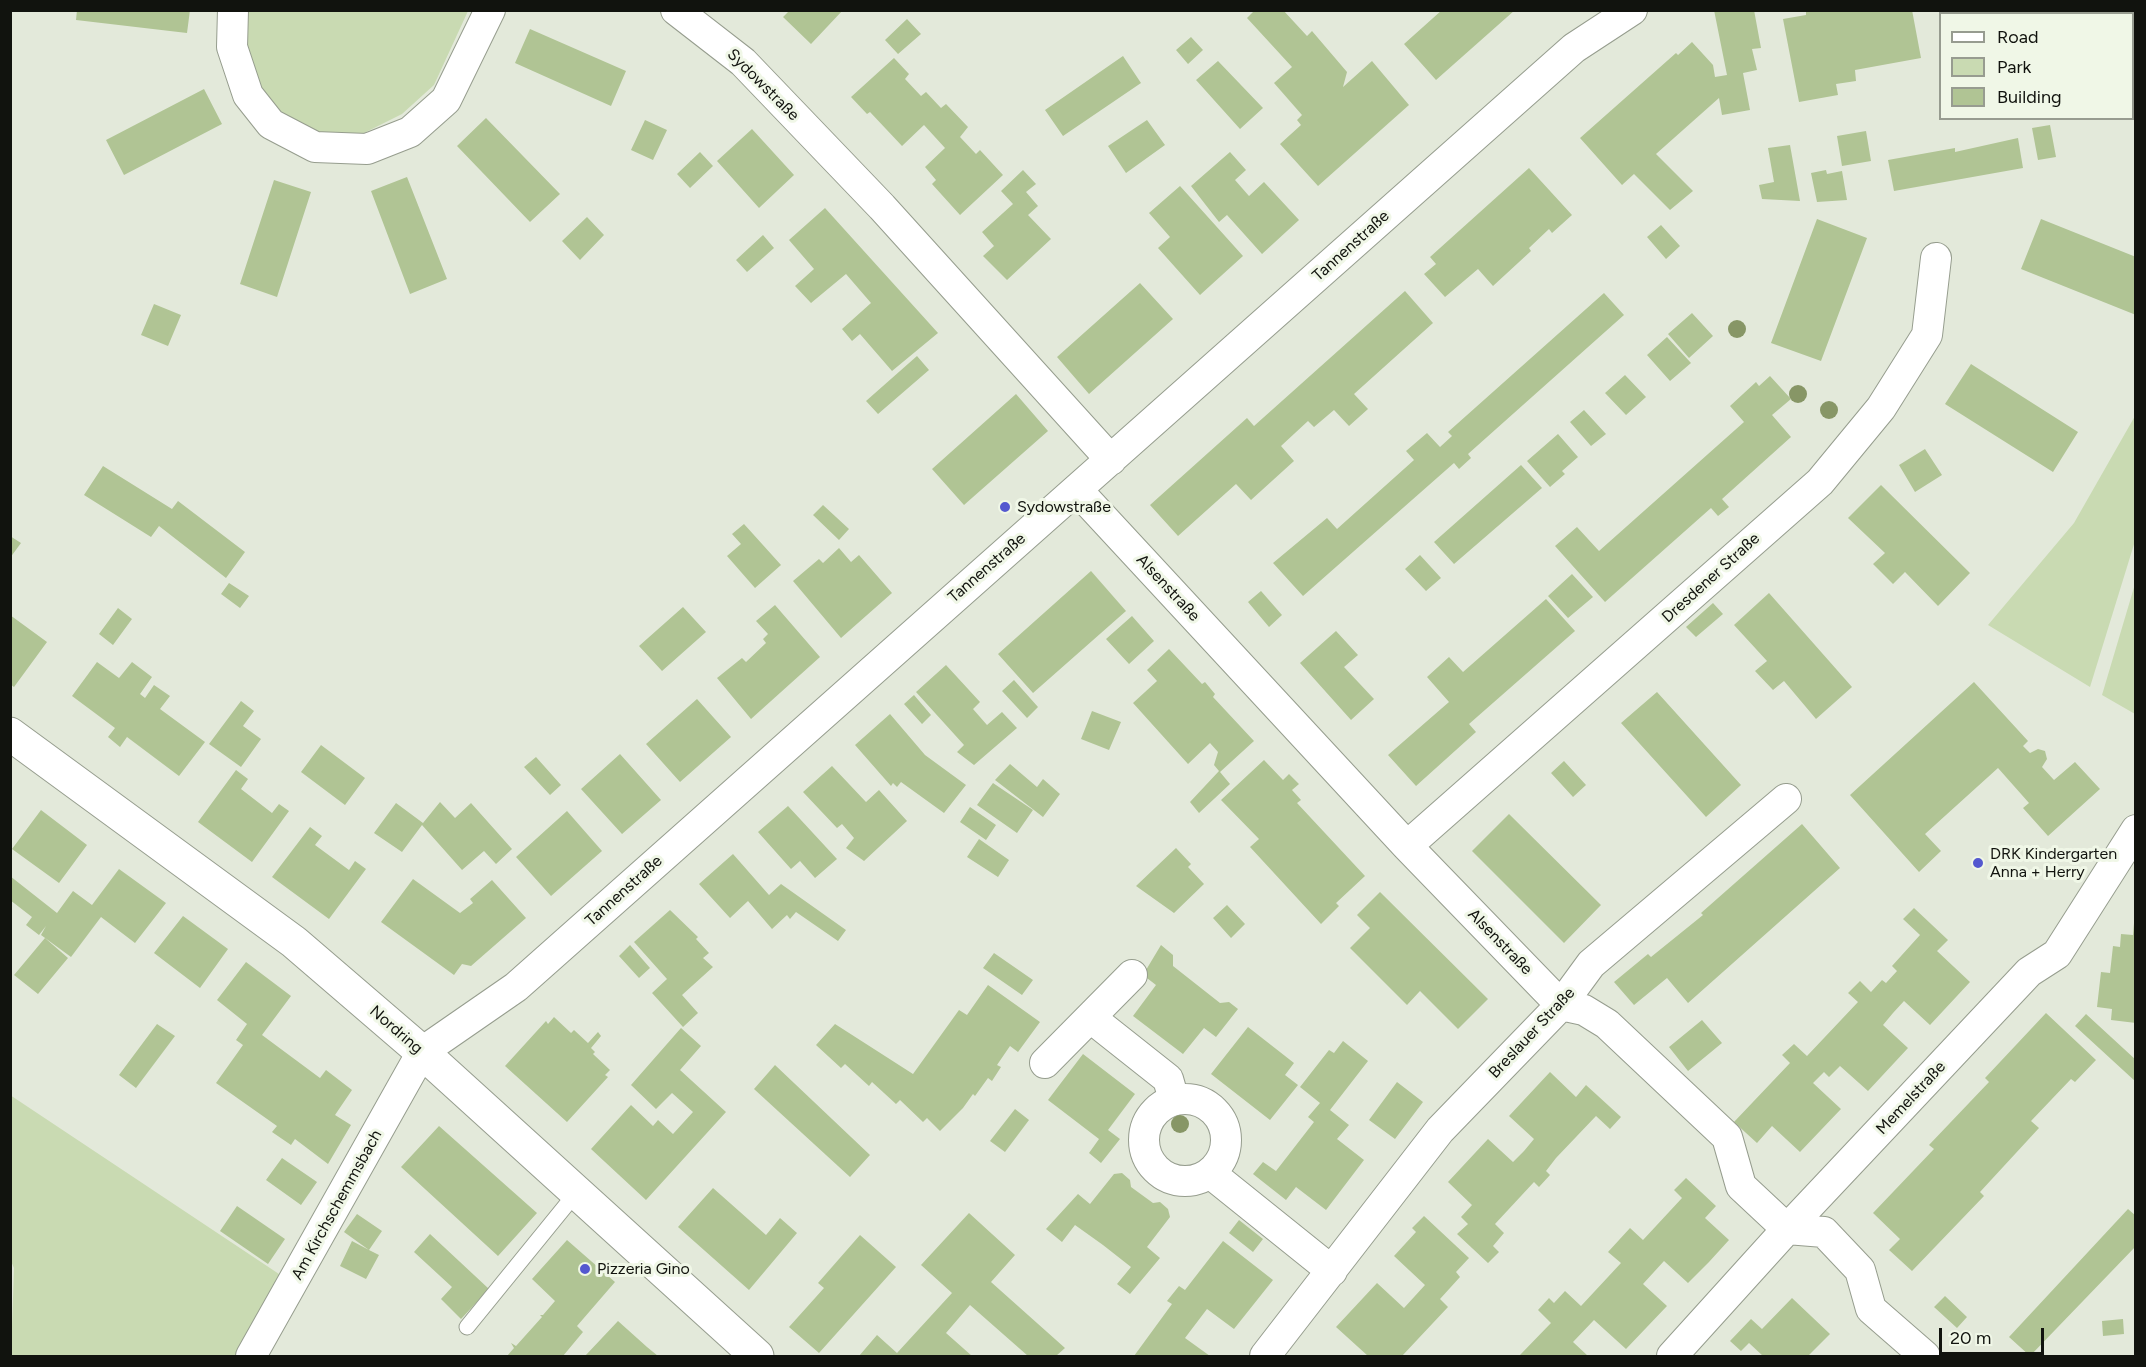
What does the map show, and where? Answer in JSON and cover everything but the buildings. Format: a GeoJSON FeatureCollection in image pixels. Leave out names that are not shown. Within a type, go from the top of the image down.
{"type":"FeatureCollection","features":[{"type":"Feature","properties":{"kind":"street"},"geometry":{"type":"LineString","coordinates":[[233,10],[232,46],[248,95],[271,124],[315,147],[367,149],[410,132],[446,100],[490,10]]}},
{"type":"Feature","properties":{"kind":"street","name":"Sydowstraße"},"geometry":{"type":"LineString","coordinates":[[676,10],[743,62],[882,207],[1111,460]]}},
{"type":"Feature","properties":{"kind":"street","name":"Tannenstraße"},"geometry":{"type":"LineString","coordinates":[[422,1052],[516,987],[1023,536],[1078,491],[1574,48],[1632,10]]}},
{"type":"Feature","properties":{"kind":"street","name":"Dresdener Straße"},"geometry":{"type":"LineString","coordinates":[[1407,846],[1820,482],[1881,408],[1927,335],[1936,258]]}},
{"type":"Feature","properties":{"kind":"street","name":"Alsenstraße"},"geometry":{"type":"LineString","coordinates":[[1078,491],[1407,846],[1561,1005],[1584,1010],[1607,1024],[1727,1137],[1741,1186],[1787,1229]]}},
{"type":"Feature","properties":{"kind":"street","name":"Nordring"},"geometry":{"type":"LineString","coordinates":[[10,734],[294,942],[422,1052],[757,1356]]}},
{"type":"Feature","properties":{"kind":"street","name":"Breslauer Straße"},"geometry":{"type":"LineString","coordinates":[[1265,1356],[1440,1130],[1561,1005],[1592,964],[1786,799]]}},
{"type":"Feature","properties":{"kind":"street","name":"Memelstraße"},"geometry":{"type":"LineString","coordinates":[[1672,1356],[1787,1229],[2029,972],[2057,954],[2136,831]]}},
{"type":"Feature","properties":{"kind":"street"},"geometry":{"type":"LineString","coordinates":[[1045,1063],[1132,975]]}},
{"type":"Feature","properties":{"kind":"street"},"geometry":{"type":"LineString","coordinates":[[1091,1018],[1168,1079],[1174,1100]]}},
{"type":"Feature","properties":{"kind":"street","name":"Am Kirchschemmsbach"},"geometry":{"type":"LineString","coordinates":[[251,1356],[422,1052]]}},
{"type":"Feature","properties":{"kind":"street"},"geometry":{"type":"LineString","coordinates":[[1188,1098],[1202,1102],[1214,1110],[1223,1122],[1227,1136],[1226,1150],[1220,1163],[1210,1173],[1185,1182],[1160,1173],[1152,1164],[1144,1139],[1146,1126],[1157,1110],[1174,1100],[1188,1098]]}},
{"type":"Feature","properties":{"kind":"street"},"geometry":{"type":"LineString","coordinates":[[1210,1173],[1332,1271]]}},
{"type":"Feature","properties":{"kind":"street"},"geometry":{"type":"LineString","coordinates":[[1787,1229],[1824,1232],[1860,1270],[1871,1309],[1925,1356]]}},
{"type":"Feature","properties":{"kind":"lane"},"geometry":{"type":"LineString","coordinates":[[467,1328],[576,1193]]}},
{"type":"Feature","properties":{"kind":"green space"},"geometry":{"type":"Polygon","coordinates":[[[243,11],[468,11],[434,85],[402,114],[362,134],[318,133],[282,113],[258,83],[242,40],[243,11]]]}},
{"type":"Feature","properties":{"kind":"green space"},"geometry":{"type":"Polygon","coordinates":[[[2135,416],[2135,541],[2090,687],[1988,625],[2074,523],[2135,416]]]}},
{"type":"Feature","properties":{"kind":"green space"},"geometry":{"type":"Polygon","coordinates":[[[2135,584],[2136,713],[2135,714],[2102,695],[2135,584]]]}},
{"type":"Feature","properties":{"kind":"green space"},"geometry":{"type":"Polygon","coordinates":[[[10,1095],[285,1278],[241,1356],[11,1356],[14,1268],[10,1259],[10,1095]]]}},
{"type":"Feature","properties":{"kind":"place","name":"Sydowstraße"},"geometry":{"type":"Point","coordinates":[1005,507]}},
{"type":"Feature","properties":{"kind":"place","name":"DRK Kindergarten Anna + Herry"},"geometry":{"type":"Point","coordinates":[1978,863]}},
{"type":"Feature","properties":{"kind":"place","name":"Pizzeria Gino"},"geometry":{"type":"Point","coordinates":[585,1269]}}]}
